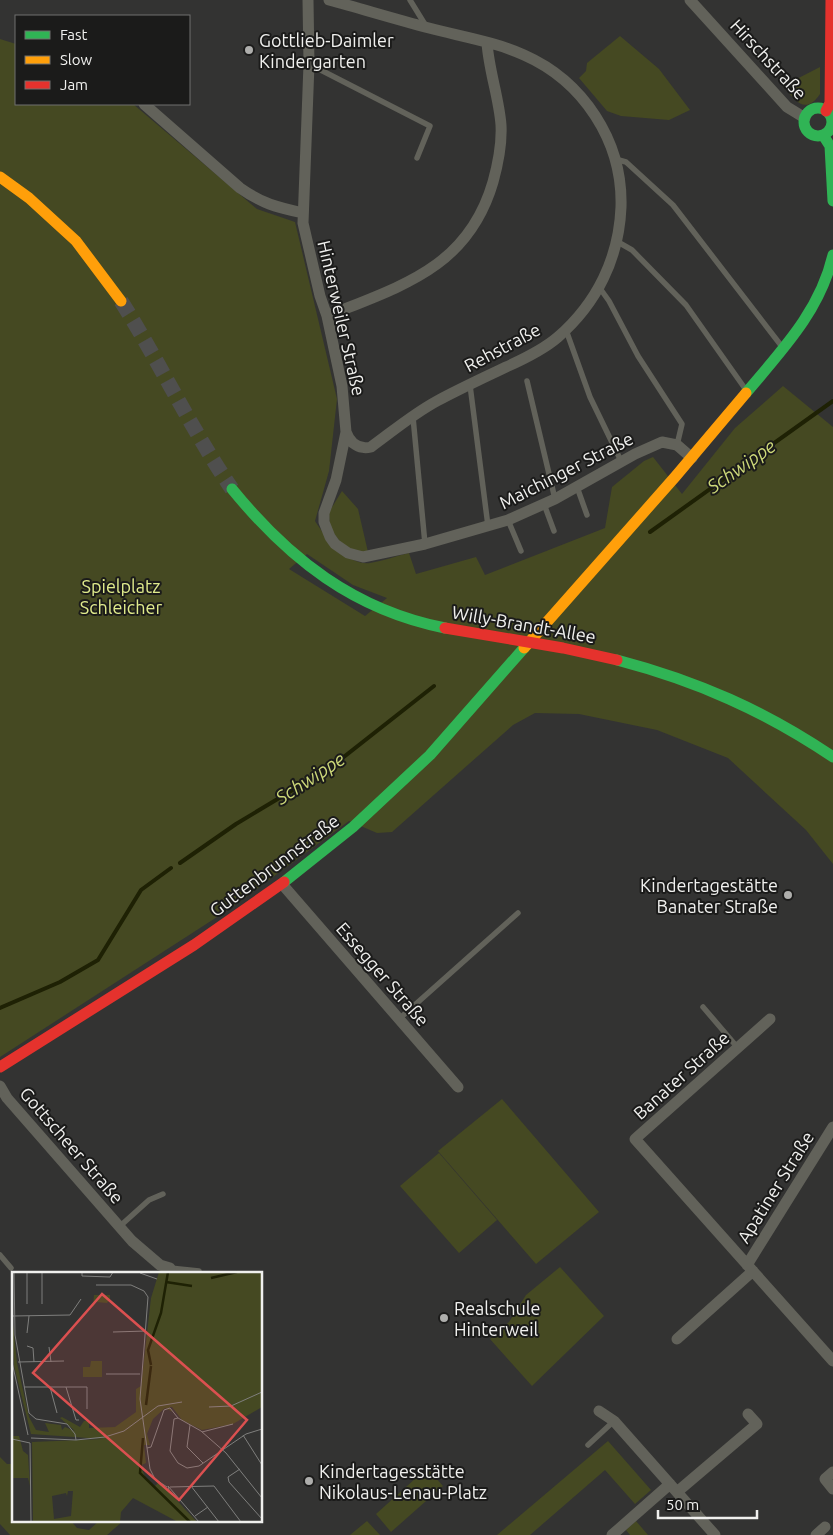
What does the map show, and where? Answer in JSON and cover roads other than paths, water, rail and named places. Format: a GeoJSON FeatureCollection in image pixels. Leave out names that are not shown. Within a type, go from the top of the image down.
{"type":"FeatureCollection","features":[{"type":"Feature","properties":{"kind":"street","name":"Hinterweiler Straße"},"geometry":{"type":"LineString","coordinates":[[308,0],[309,64],[303,213],[305,235],[327,316],[342,386],[346,432],[336,480],[324,513],[324,522],[326,531],[335,544],[355,556],[362,557]]}},
{"type":"Feature","properties":{"kind":"street","name":"Rehstraße"},"geometry":{"type":"LineString","coordinates":[[329,0],[524,54],[554,72],[576,90],[595,114],[604,130],[615,159],[621,197],[618,242],[612,258],[599,287],[588,305],[566,330],[545,347],[436,402],[413,416],[371,447],[366,448],[353,443],[346,432]]}},
{"type":"Feature","properties":{"kind":"street","name":"Hirschstraße"},"geometry":{"type":"LineString","coordinates":[[690,0],[787,107],[804,118]]}},
{"type":"Feature","properties":{"kind":"street"},"geometry":{"type":"LineString","coordinates":[[826,111],[830,103],[831,0]]}},
{"type":"Feature","properties":{"kind":"street"},"geometry":{"type":"LineString","coordinates":[[327,316],[398,287],[424,274],[457,247],[475,224],[490,191],[497,167],[500,142],[501,126],[488,60],[487,43]]}},
{"type":"Feature","properties":{"kind":"street"},"geometry":{"type":"LineString","coordinates":[[145,105],[257,200],[303,213]]}},
{"type":"Feature","properties":{"kind":"street"},"geometry":{"type":"LineString","coordinates":[[816,108],[826,111],[832,119],[831,129],[819,137],[810,134],[804,127],[804,118],[807,113],[816,108]]}},
{"type":"Feature","properties":{"kind":"street"},"geometry":{"type":"LineString","coordinates":[[823,136],[830,146],[833,201]]}},
{"type":"Feature","properties":{"kind":"street"},"geometry":{"type":"LineString","coordinates":[[0,177],[29,198],[76,241],[121,300]]}},
{"type":"Feature","properties":{"kind":"street"},"geometry":{"type":"LineString","coordinates":[[529,643],[692,458],[800,329],[822,289],[829,273],[833,255]]}},
{"type":"Feature","properties":{"kind":"street","name":"Maichinger Straße"},"geometry":{"type":"LineString","coordinates":[[362,557],[425,544],[508,520],[556,499],[635,454],[662,442],[677,444]]}},
{"type":"Feature","properties":{"kind":"street"},"geometry":{"type":"LineString","coordinates":[[677,444],[692,458]]}},
{"type":"Feature","properties":{"kind":"street","name":"Willy-Brandt-Allee"},"geometry":{"type":"LineString","coordinates":[[232,489],[266,530],[291,553],[352,595],[380,609],[406,619],[618,660],[703,686],[780,722],[833,757]]}},
{"type":"Feature","properties":{"kind":"street","name":"Guttenbrunnstraße"},"geometry":{"type":"LineString","coordinates":[[0,1067],[202,940],[282,884],[353,827],[424,761],[529,643]]}},
{"type":"Feature","properties":{"kind":"street","name":"Essegger Straße"},"geometry":{"type":"LineString","coordinates":[[282,884],[458,1087]]}},
{"type":"Feature","properties":{"kind":"street","name":"Banater Straße"},"geometry":{"type":"LineString","coordinates":[[770,1019],[635,1139],[832,1357]]}},
{"type":"Feature","properties":{"kind":"street","name":"Gottscheer Straße"},"geometry":{"type":"LineString","coordinates":[[0,1086],[7,1098],[132,1241],[160,1265],[170,1268]]}},
{"type":"Feature","properties":{"kind":"street","name":"Apatiner Straße"},"geometry":{"type":"LineString","coordinates":[[750,1268],[833,1127]]}},
{"type":"Feature","properties":{"kind":"street"},"geometry":{"type":"LineString","coordinates":[[677,1339],[750,1268]]}},
{"type":"Feature","properties":{"kind":"street"},"geometry":{"type":"LineString","coordinates":[[599,1411],[614,1421],[715,1535]]}},
{"type":"Feature","properties":{"kind":"street"},"geometry":{"type":"LineString","coordinates":[[612,1535],[757,1424],[748,1414]]}},
{"type":"Feature","properties":{"kind":"street"},"geometry":{"type":"LineString","coordinates":[[833,1472],[825,1480],[833,1489]]}},
{"type":"Feature","properties":{"kind":"street"},"geometry":{"type":"LineString","coordinates":[[816,1535],[825,1527]]}},
{"type":"Feature","properties":{"kind":"lane"},"geometry":{"type":"LineString","coordinates":[[410,0],[427,27]]}},
{"type":"Feature","properties":{"kind":"lane"},"geometry":{"type":"LineString","coordinates":[[309,64],[430,126],[416,158]]}},
{"type":"Feature","properties":{"kind":"lane"},"geometry":{"type":"LineString","coordinates":[[615,159],[626,162],[674,206],[783,348]]}},
{"type":"Feature","properties":{"kind":"lane"},"geometry":{"type":"LineString","coordinates":[[618,242],[632,250],[686,305],[747,392]]}},
{"type":"Feature","properties":{"kind":"lane"},"geometry":{"type":"LineString","coordinates":[[599,287],[609,301],[638,356],[682,424],[677,444]]}},
{"type":"Feature","properties":{"kind":"lane"},"geometry":{"type":"LineString","coordinates":[[566,330],[590,397],[622,463]]}},
{"type":"Feature","properties":{"kind":"lane"},"geometry":{"type":"LineString","coordinates":[[527,381],[556,499]]}},
{"type":"Feature","properties":{"kind":"lane"},"geometry":{"type":"LineString","coordinates":[[470,384],[488,526]]}},
{"type":"Feature","properties":{"kind":"lane"},"geometry":{"type":"LineString","coordinates":[[413,416],[425,544]]}},
{"type":"Feature","properties":{"kind":"lane"},"geometry":{"type":"LineString","coordinates":[[577,487],[588,515]]}},
{"type":"Feature","properties":{"kind":"lane"},"geometry":{"type":"LineString","coordinates":[[544,504],[554,531]]}},
{"type":"Feature","properties":{"kind":"lane"},"geometry":{"type":"LineString","coordinates":[[508,520],[521,551]]}},
{"type":"Feature","properties":{"kind":"lane"},"geometry":{"type":"LineString","coordinates":[[399,1019],[518,913]]}},
{"type":"Feature","properties":{"kind":"lane"},"geometry":{"type":"LineString","coordinates":[[703,1007],[738,1048]]}},
{"type":"Feature","properties":{"kind":"lane","name":"Gottscheer Straße"},"geometry":{"type":"LineString","coordinates":[[119,1226],[149,1200],[163,1194]]}},
{"type":"Feature","properties":{"kind":"lane"},"geometry":{"type":"LineString","coordinates":[[0,1256],[11,1268]]}},
{"type":"Feature","properties":{"kind":"lane","name":"Gottscheer Straße"},"geometry":{"type":"LineString","coordinates":[[170,1268],[199,1271]]}},
{"type":"Feature","properties":{"kind":"lane"},"geometry":{"type":"LineString","coordinates":[[588,1444],[614,1421]]}},
{"type":"Feature","properties":{"kind":"waterway","name":"Schwippe"},"geometry":{"type":"LineString","coordinates":[[650,532],[833,401]]}},
{"type":"Feature","properties":{"kind":"waterway","name":"Schwippe"},"geometry":{"type":"LineString","coordinates":[[180,863],[236,824],[331,767],[434,686]]}},
{"type":"Feature","properties":{"kind":"waterway","name":"Schwippe"},"geometry":{"type":"LineString","coordinates":[[0,1008],[60,982],[98,960],[141,890],[171,868]]}},
{"type":"Feature","properties":{"kind":"tunnel"},"geometry":{"type":"LineString","coordinates":[[121,301],[203,443],[232,489]]}},
{"type":"Feature","properties":{"kind":"place","name":"Gottlieb-Daimler Kindergarten"},"geometry":{"type":"Point","coordinates":[249,50]}},
{"type":"Feature","properties":{"kind":"place","name":"Kindertagestätte Banater Straße"},"geometry":{"type":"Point","coordinates":[788,895]}},
{"type":"Feature","properties":{"kind":"place","name":"Realschule Hinterweil"},"geometry":{"type":"Point","coordinates":[444,1318]}},
{"type":"Feature","properties":{"kind":"place","name":"Kindertagesstätte Nikolaus-Lenau-Platz"},"geometry":{"type":"Point","coordinates":[309,1481]}},
{"type":"Feature","properties":{"kind":"park label","name":"Spielplatz Schleicher"},"geometry":{"type":"Point","coordinates":[121,596]}}]}
